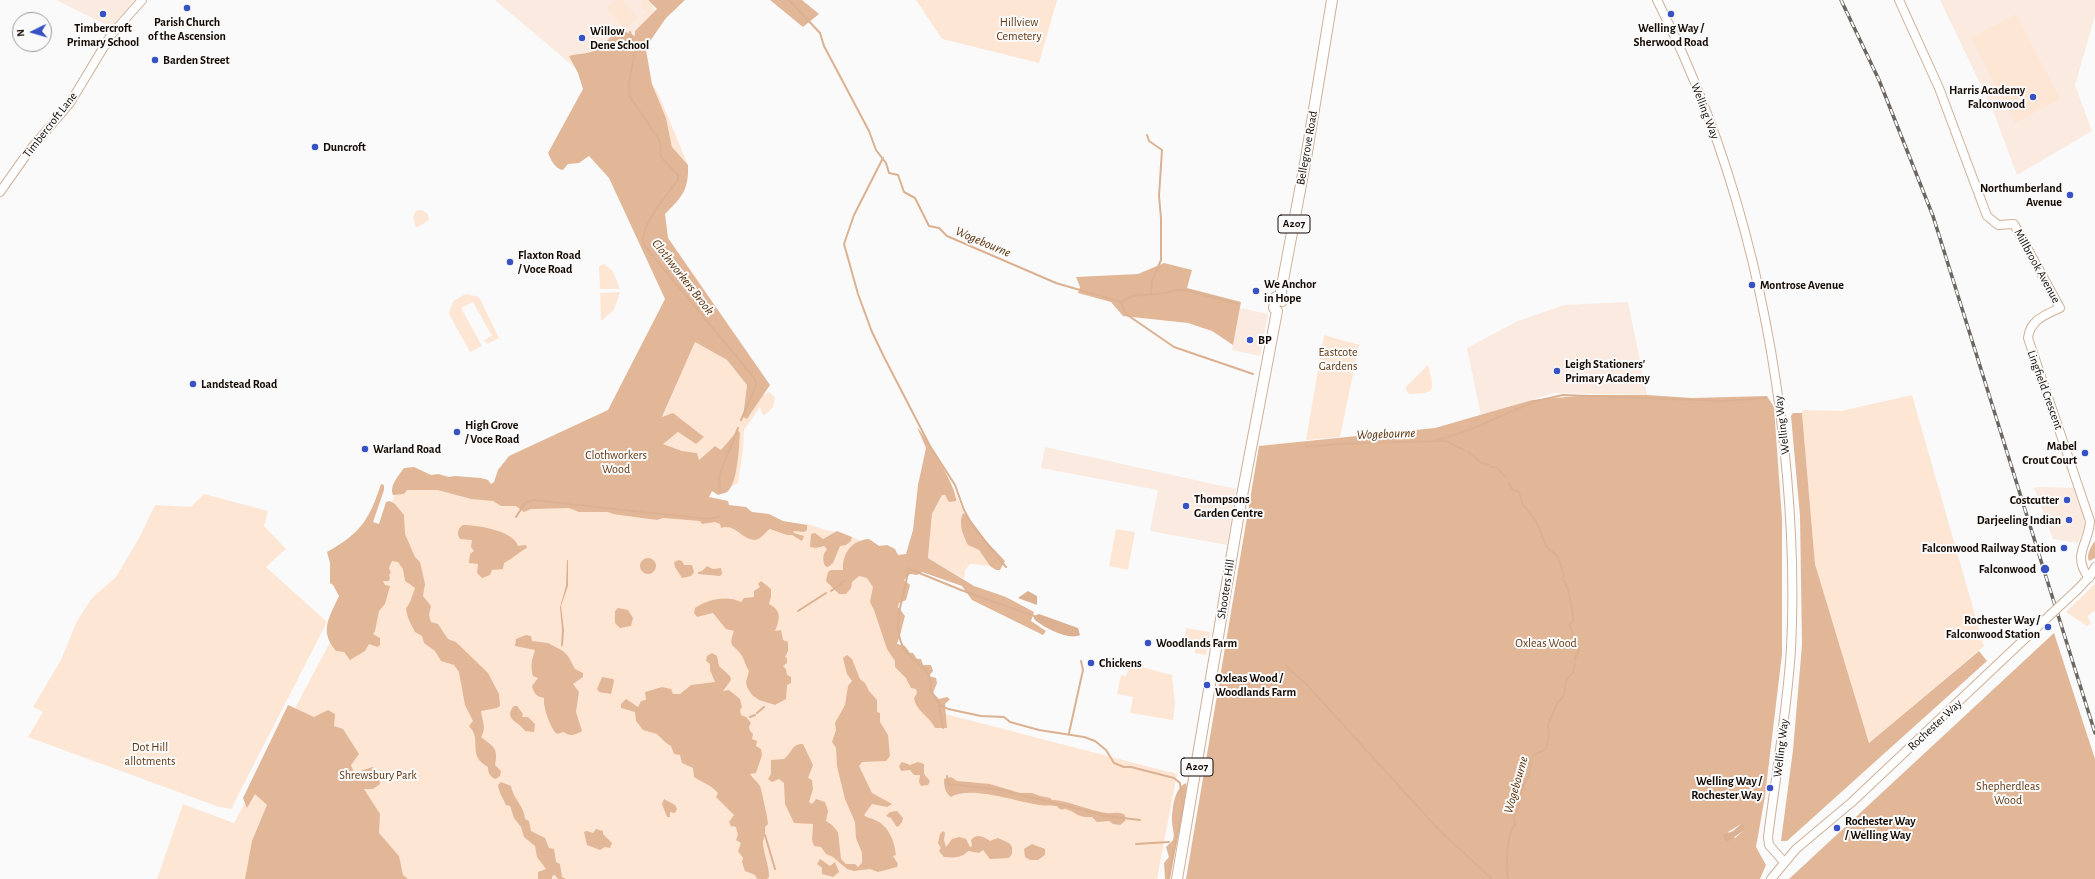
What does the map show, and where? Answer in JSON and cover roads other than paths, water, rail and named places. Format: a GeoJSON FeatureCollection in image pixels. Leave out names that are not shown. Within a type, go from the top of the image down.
{"type":"FeatureCollection","features":[{"type":"Feature","properties":{"kind":"main road","name":"Bellegrove Road"},"geometry":{"type":"LineString","coordinates":[[1265,371],[1277,311],[1274,308],[1276,297],[1280,296],[1306,158],[1332,0]]}},
{"type":"Feature","properties":{"kind":"main road","name":"Shooters Hill"},"geometry":{"type":"LineString","coordinates":[[1177,879],[1234,541],[1265,371]]}},
{"type":"Feature","properties":{"kind":"street","name":"Timbercroft Lane"},"geometry":{"type":"LineString","coordinates":[[0,192],[29,151],[70,103],[111,35],[142,0]]}},
{"type":"Feature","properties":{"kind":"street","name":"Welling Way"},"geometry":{"type":"LineString","coordinates":[[1657,0],[1694,82],[1737,204],[1763,307],[1778,393],[1791,518],[1793,589],[1791,648],[1782,745],[1768,837],[1769,845],[1784,862]]}},
{"type":"Feature","properties":{"kind":"street","name":"Millbrook Avenue"},"geometry":{"type":"LineString","coordinates":[[1899,0],[1939,88],[1987,216],[1998,225],[2014,224],[2060,308]]}},
{"type":"Feature","properties":{"kind":"street","name":"Lingfield Crescent"},"geometry":{"type":"LineString","coordinates":[[2060,308],[2033,323],[2028,331],[2028,338],[2090,521],[2090,529],[2080,559],[2083,570],[2093,573]]}},
{"type":"Feature","properties":{"kind":"street","name":"Rochester Way"},"geometry":{"type":"LineString","coordinates":[[1772,879],[1784,862],[1801,845],[1852,802],[2078,589],[2093,573]]}},
{"type":"Feature","properties":{"kind":"waterway","name":"Wogebourne"},"geometry":{"type":"LineString","coordinates":[[789,0],[820,33],[824,46],[869,131],[876,150],[886,163],[889,173],[898,175],[904,192],[915,198],[929,226],[939,228],[947,236],[1056,283],[1121,302],[1126,314],[1174,347],[1253,374]]}},
{"type":"Feature","properties":{"kind":"waterway","name":"Clothworkers Brook"},"geometry":{"type":"LineString","coordinates":[[630,32],[635,50],[629,84],[630,97],[660,141],[661,157],[678,175],[678,180],[650,219],[643,236],[643,244],[755,379],[756,386],[741,420]]}},
{"type":"Feature","properties":{"kind":"waterway"},"geometry":{"type":"LineString","coordinates":[[1147,135],[1149,141],[1162,150],[1159,196],[1161,218],[1161,260],[1152,281],[1151,293]]}},
{"type":"Feature","properties":{"kind":"waterway"},"geometry":{"type":"LineString","coordinates":[[883,158],[854,215],[844,244],[858,294],[872,332],[884,357],[930,446],[955,485],[964,510],[972,525],[1006,567]]}},
{"type":"Feature","properties":{"kind":"waterway"},"geometry":{"type":"LineString","coordinates":[[1121,302],[1132,296],[1185,290],[1238,304]]}},
{"type":"Feature","properties":{"kind":"waterway"},"geometry":{"type":"LineString","coordinates":[[1436,441],[1469,430],[1536,401],[1563,395],[1724,401],[1766,398]]}},
{"type":"Feature","properties":{"kind":"waterway","name":"Clothworkers Brook"},"geometry":{"type":"LineString","coordinates":[[720,491],[719,476],[738,428]]}},
{"type":"Feature","properties":{"kind":"waterway","name":"Wogebourne"},"geometry":{"type":"LineString","coordinates":[[1306,445],[1307,447],[1338,444],[1446,441],[1464,450]]}},
{"type":"Feature","properties":{"kind":"waterway","name":"Wogebourne"},"geometry":{"type":"LineString","coordinates":[[1468,452],[1482,463],[1496,467],[1506,477]]}},
{"type":"Feature","properties":{"kind":"waterway","name":"Wogebourne"},"geometry":{"type":"LineString","coordinates":[[1509,483],[1512,489],[1519,492],[1523,505],[1536,521],[1546,546],[1558,557],[1564,574],[1562,579],[1569,592],[1573,622],[1569,625],[1573,634],[1571,637],[1575,644],[1578,645],[1579,650],[1575,659]]}},
{"type":"Feature","properties":{"kind":"waterway","name":"Clothworkers Brook"},"geometry":{"type":"LineString","coordinates":[[516,517],[525,503],[532,500],[708,519],[719,517]]}},
{"type":"Feature","properties":{"kind":"waterway"},"geometry":{"type":"LineString","coordinates":[[907,568],[961,590],[1034,616]]}},
{"type":"Feature","properties":{"kind":"waterway"},"geometry":{"type":"LineString","coordinates":[[908,569],[898,618],[899,637],[907,653],[926,671],[929,676],[931,682],[930,689],[939,704],[948,709],[981,716],[1004,717],[1010,722],[1039,730],[1084,737],[1095,741],[1106,750],[1114,763],[1124,767],[1131,767],[1174,778],[1180,783],[1183,807],[1168,879]]}},
{"type":"Feature","properties":{"kind":"waterway"},"geometry":{"type":"LineString","coordinates":[[831,591],[845,581]]}},
{"type":"Feature","properties":{"kind":"waterway"},"geometry":{"type":"LineString","coordinates":[[798,611],[826,593]]}},
{"type":"Feature","properties":{"kind":"waterway"},"geometry":{"type":"LineString","coordinates":[[1069,733],[1083,670],[1081,661]]}},
{"type":"Feature","properties":{"kind":"waterway","name":"Wogebourne"},"geometry":{"type":"LineString","coordinates":[[1508,879],[1508,843],[1515,824],[1514,816],[1518,810],[1523,786],[1530,773],[1531,759],[1534,755],[1546,749],[1549,736],[1548,724],[1558,702],[1564,696],[1567,678],[1573,673],[1575,664]]}},
{"type":"Feature","properties":{"kind":"waterway"},"geometry":{"type":"LineString","coordinates":[[1286,666],[1307,685],[1440,831],[1492,879]]}},
{"type":"Feature","properties":{"kind":"waterway"},"geometry":{"type":"LineString","coordinates":[[939,705],[943,728]]}},
{"type":"Feature","properties":{"kind":"waterway"},"geometry":{"type":"LineString","coordinates":[[757,713],[764,707]]}},
{"type":"Feature","properties":{"kind":"waterway"},"geometry":{"type":"LineString","coordinates":[[750,717],[755,715]]}},
{"type":"Feature","properties":{"kind":"waterway"},"geometry":{"type":"LineString","coordinates":[[947,776],[948,784],[1002,790],[1106,816],[1140,820]]}},
{"type":"Feature","properties":{"kind":"waterway"},"geometry":{"type":"LineString","coordinates":[[765,835],[775,869]]}},
{"type":"Feature","properties":{"kind":"waterway"},"geometry":{"type":"LineString","coordinates":[[1136,844],[1169,842]]}},
{"type":"Feature","properties":{"kind":"railway"},"geometry":{"type":"LineString","coordinates":[[1841,0],[1879,80],[1933,216],[2095,733]]}},
{"type":"Feature","properties":{"kind":"place","name":"Parish Church of the Ascension"},"geometry":{"type":"Point","coordinates":[187,8]}},
{"type":"Feature","properties":{"kind":"place","name":"Timbercroft Primary School"},"geometry":{"type":"Point","coordinates":[103,14]}},
{"type":"Feature","properties":{"kind":"place","name":"Welling Way / Sherwood Road"},"geometry":{"type":"Point","coordinates":[1671,14]}},
{"type":"Feature","properties":{"kind":"place","name":"Willow Dene School"},"geometry":{"type":"Point","coordinates":[582,38]}},
{"type":"Feature","properties":{"kind":"place","name":"Barden Street"},"geometry":{"type":"Point","coordinates":[155,60]}},
{"type":"Feature","properties":{"kind":"place","name":"Harris Academy Falconwood"},"geometry":{"type":"Point","coordinates":[2033,97]}},
{"type":"Feature","properties":{"kind":"place","name":"Duncroft"},"geometry":{"type":"Point","coordinates":[315,147]}},
{"type":"Feature","properties":{"kind":"place","name":"Northumberland Avenue"},"geometry":{"type":"Point","coordinates":[2070,195]}},
{"type":"Feature","properties":{"kind":"place","name":"Flaxton Road / Voce Road"},"geometry":{"type":"Point","coordinates":[510,262]}},
{"type":"Feature","properties":{"kind":"place","name":"Montrose Avenue"},"geometry":{"type":"Point","coordinates":[1752,285]}},
{"type":"Feature","properties":{"kind":"place","name":"We Anchor in Hope"},"geometry":{"type":"Point","coordinates":[1256,291]}},
{"type":"Feature","properties":{"kind":"place","name":"BP"},"geometry":{"type":"Point","coordinates":[1250,340]}},
{"type":"Feature","properties":{"kind":"place","name":"Leigh Stationers' Primary Academy"},"geometry":{"type":"Point","coordinates":[1557,371]}},
{"type":"Feature","properties":{"kind":"place","name":"Landstead Road"},"geometry":{"type":"Point","coordinates":[193,384]}},
{"type":"Feature","properties":{"kind":"place","name":"High Grove / Voce Road"},"geometry":{"type":"Point","coordinates":[457,432]}},
{"type":"Feature","properties":{"kind":"place","name":"Warland Road"},"geometry":{"type":"Point","coordinates":[365,449]}},
{"type":"Feature","properties":{"kind":"place","name":"Mabel Crout Court"},"geometry":{"type":"Point","coordinates":[2085,453]}},
{"type":"Feature","properties":{"kind":"place","name":"Costcutter"},"geometry":{"type":"Point","coordinates":[2067,500]}},
{"type":"Feature","properties":{"kind":"place","name":"Thompsons Garden Centre"},"geometry":{"type":"Point","coordinates":[1186,506]}},
{"type":"Feature","properties":{"kind":"place","name":"Darjeeling Indian"},"geometry":{"type":"Point","coordinates":[2069,520]}},
{"type":"Feature","properties":{"kind":"place","name":"Falconwood Railway Station"},"geometry":{"type":"Point","coordinates":[2064,548]}},
{"type":"Feature","properties":{"kind":"place","name":"Falconwood"},"geometry":{"type":"Point","coordinates":[2045,569]}},
{"type":"Feature","properties":{"kind":"place","name":"Rochester Way / Falconwood Station"},"geometry":{"type":"Point","coordinates":[2048,627]}},
{"type":"Feature","properties":{"kind":"place","name":"Woodlands Farm"},"geometry":{"type":"Point","coordinates":[1148,643]}},
{"type":"Feature","properties":{"kind":"place","name":"Chickens"},"geometry":{"type":"Point","coordinates":[1091,663]}},
{"type":"Feature","properties":{"kind":"place","name":"Oxleas Wood / Woodlands Farm"},"geometry":{"type":"Point","coordinates":[1207,685]}},
{"type":"Feature","properties":{"kind":"place","name":"Welling Way / Rochester Way"},"geometry":{"type":"Point","coordinates":[1770,788]}},
{"type":"Feature","properties":{"kind":"place","name":"Rochester Way / Welling Way"},"geometry":{"type":"Point","coordinates":[1837,828]}},
{"type":"Feature","properties":{"kind":"park label","name":"Hillview Cemetery"},"geometry":{"type":"Point","coordinates":[1019,29]}},
{"type":"Feature","properties":{"kind":"park label","name":"Eastcote Gardens"},"geometry":{"type":"Point","coordinates":[1338,359]}},
{"type":"Feature","properties":{"kind":"park label","name":"Clothworkers Wood"},"geometry":{"type":"Point","coordinates":[616,462]}},
{"type":"Feature","properties":{"kind":"park label","name":"Oxleas Wood"},"geometry":{"type":"Point","coordinates":[1546,643]}},
{"type":"Feature","properties":{"kind":"park label","name":"Dot Hill allotments"},"geometry":{"type":"Point","coordinates":[150,754]}},
{"type":"Feature","properties":{"kind":"park label","name":"Shrewsbury Park"},"geometry":{"type":"Point","coordinates":[378,775]}},
{"type":"Feature","properties":{"kind":"park label","name":"Shepherdleas Wood"},"geometry":{"type":"Point","coordinates":[2008,793]}}]}
